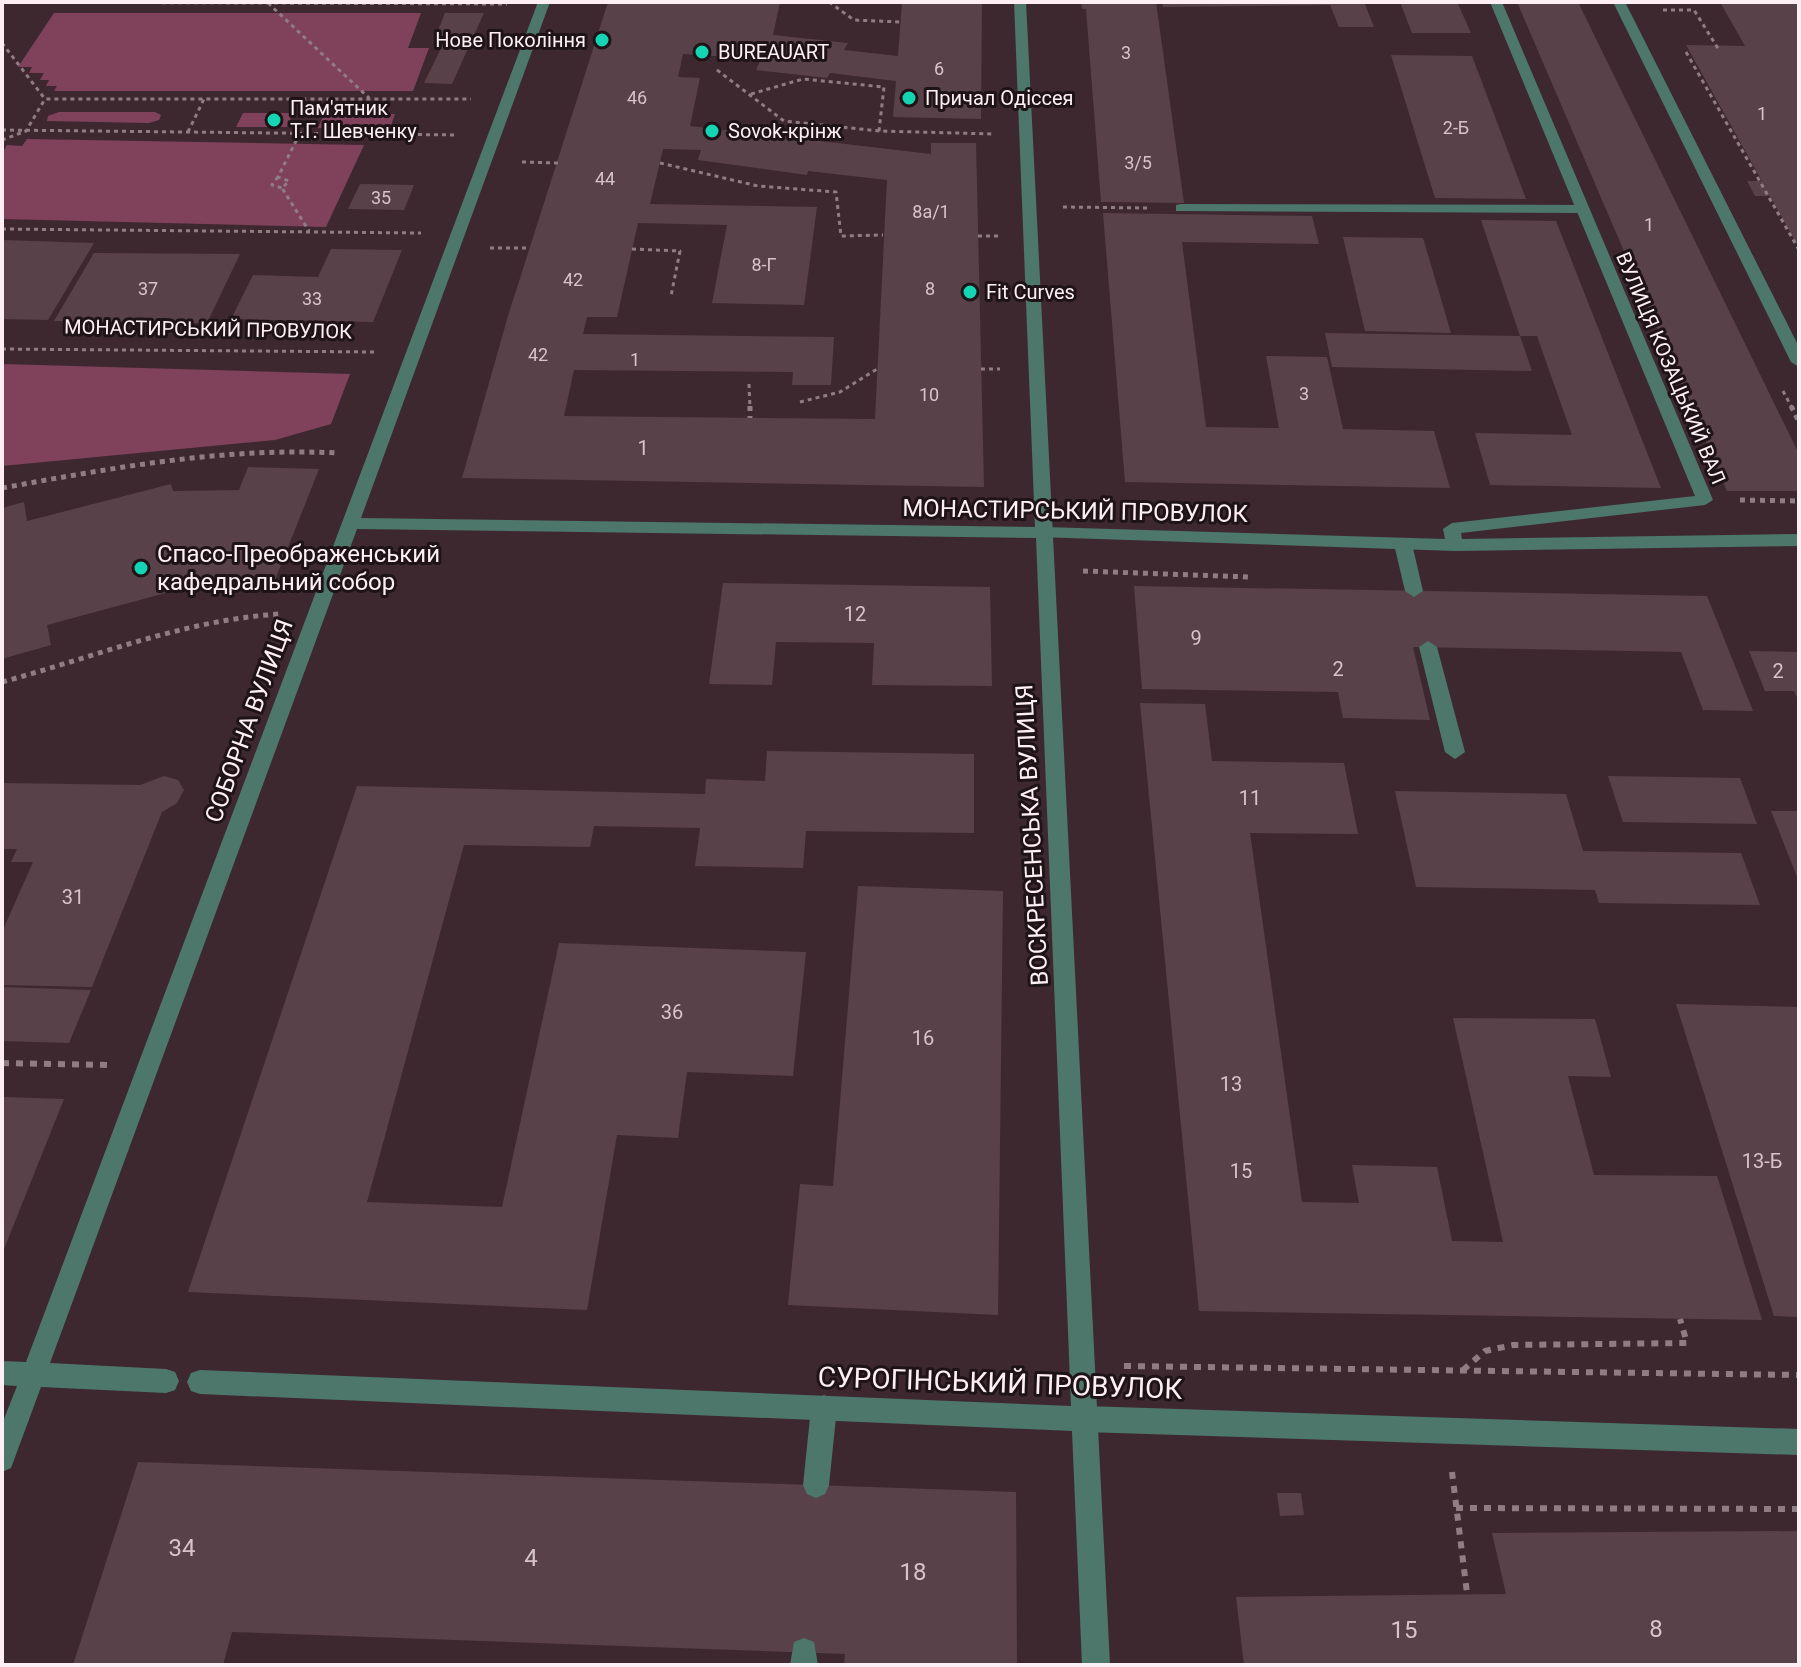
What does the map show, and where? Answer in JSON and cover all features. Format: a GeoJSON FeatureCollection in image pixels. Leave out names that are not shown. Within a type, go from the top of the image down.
{"type":"FeatureCollection","features":[{"type":"Feature","properties":{"kind":"street","name":"ВОСКРЕСЕНСЬКА ВУЛИЦЯ"},"geometry":{"type":"LineString","coordinates":[[1020,2],[1096,1665]]}},
{"type":"Feature","properties":{"kind":"street","name":"ВУЛИЦЯ КОЗАЦЬКИЙ ВАЛ"},"geometry":{"type":"LineString","coordinates":[[1455,545],[1452,529],[1705,500],[1496,2]]}},
{"type":"Feature","properties":{"kind":"street"},"geometry":{"type":"LineString","coordinates":[[1619,2],[1799,362]]}},
{"type":"Feature","properties":{"kind":"street","name":"СОБОРНА ВУЛИЦЯ"},"geometry":{"type":"LineString","coordinates":[[2,1459],[544,3]]}},
{"type":"Feature","properties":{"kind":"street"},"geometry":{"type":"LineString","coordinates":[[1181,208],[1582,209]]}},
{"type":"Feature","properties":{"kind":"street","name":"МОНАСТИРСЬКИЙ ПРОВУЛОК"},"geometry":{"type":"LineString","coordinates":[[351,523],[1044,533],[1455,545],[1799,540]]}},
{"type":"Feature","properties":{"kind":"street"},"geometry":{"type":"LineString","coordinates":[[1403,544],[1414,591]]}},
{"type":"Feature","properties":{"kind":"street"},"geometry":{"type":"LineString","coordinates":[[1428,647],[1455,752]]}},
{"type":"Feature","properties":{"kind":"street"},"geometry":{"type":"LineString","coordinates":[[2,1373],[166,1381]]}},
{"type":"Feature","properties":{"kind":"street","name":"СУРОГІНСЬКИЙ ПРОВУЛОК"},"geometry":{"type":"LineString","coordinates":[[200,1382],[1085,1419],[1799,1442]]}},
{"type":"Feature","properties":{"kind":"street"},"geometry":{"type":"LineString","coordinates":[[816,1485],[824,1408]]}},
{"type":"Feature","properties":{"kind":"path"},"geometry":{"type":"LineString","coordinates":[[2,2],[544,3]]}},
{"type":"Feature","properties":{"kind":"path"},"geometry":{"type":"LineString","coordinates":[[829,2],[854,20],[900,22]]}},
{"type":"Feature","properties":{"kind":"path"},"geometry":{"type":"LineString","coordinates":[[267,3],[370,99]]}},
{"type":"Feature","properties":{"kind":"path"},"geometry":{"type":"LineString","coordinates":[[1670,23],[1663,10],[1694,10],[1719,50]]}},
{"type":"Feature","properties":{"kind":"path"},"geometry":{"type":"LineString","coordinates":[[2,43],[45,99]]}},
{"type":"Feature","properties":{"kind":"path"},"geometry":{"type":"LineString","coordinates":[[1685,50],[1799,250]]}},
{"type":"Feature","properties":{"kind":"path"},"geometry":{"type":"LineString","coordinates":[[717,70],[784,121],[879,131],[1027,135]]}},
{"type":"Feature","properties":{"kind":"path"},"geometry":{"type":"LineString","coordinates":[[751,94],[803,79],[884,87],[879,131]]}},
{"type":"Feature","properties":{"kind":"path"},"geometry":{"type":"LineString","coordinates":[[45,99],[508,99]]}},
{"type":"Feature","properties":{"kind":"path"},"geometry":{"type":"LineString","coordinates":[[2,140],[26,131],[45,99]]}},
{"type":"Feature","properties":{"kind":"path"},"geometry":{"type":"LineString","coordinates":[[188,132],[204,99]]}},
{"type":"Feature","properties":{"kind":"path"},"geometry":{"type":"LineString","coordinates":[[2,130],[495,136]]}},
{"type":"Feature","properties":{"kind":"path"},"geometry":{"type":"LineString","coordinates":[[300,133],[272,185],[282,188],[310,232]]}},
{"type":"Feature","properties":{"kind":"path"},"geometry":{"type":"LineString","coordinates":[[660,163],[758,186],[836,192],[841,236],[883,235]]}},
{"type":"Feature","properties":{"kind":"path"},"geometry":{"type":"LineString","coordinates":[[278,177],[289,181],[282,188]]}},
{"type":"Feature","properties":{"kind":"path"},"geometry":{"type":"LineString","coordinates":[[1030,207],[1181,208]]}},
{"type":"Feature","properties":{"kind":"path"},"geometry":{"type":"LineString","coordinates":[[2,229],[458,233]]}},
{"type":"Feature","properties":{"kind":"path"},"geometry":{"type":"LineString","coordinates":[[632,249],[680,251],[671,296]]}},
{"type":"Feature","properties":{"kind":"path","name":"МОНАСТИРСЬКИЙ ПРОВУЛОК"},"geometry":{"type":"LineString","coordinates":[[2,349],[414,353]]}},
{"type":"Feature","properties":{"kind":"path"},"geometry":{"type":"LineString","coordinates":[[800,402],[840,392],[877,369]]}},
{"type":"Feature","properties":{"kind":"path"},"geometry":{"type":"LineString","coordinates":[[749,384],[750,418]]}},
{"type":"Feature","properties":{"kind":"path"},"geometry":{"type":"LineString","coordinates":[[2,488],[226,455],[326,451],[375,456]]}},
{"type":"Feature","properties":{"kind":"path"},"geometry":{"type":"LineString","coordinates":[[1705,500],[1799,501]]}},
{"type":"Feature","properties":{"kind":"path"},"geometry":{"type":"LineString","coordinates":[[1046,570],[1253,577]]}},
{"type":"Feature","properties":{"kind":"path"},"geometry":{"type":"LineString","coordinates":[[2,682],[46,672],[185,629],[261,614],[316,613]]}},
{"type":"Feature","properties":{"kind":"path"},"geometry":{"type":"LineString","coordinates":[[2,1063],[149,1066]]}},
{"type":"Feature","properties":{"kind":"path"},"geometry":{"type":"LineString","coordinates":[[1462,1371],[1485,1351],[1513,1345],[1687,1343],[1680,1319]]}},
{"type":"Feature","properties":{"kind":"path"},"geometry":{"type":"LineString","coordinates":[[1082,1366],[1799,1375]]}},
{"type":"Feature","properties":{"kind":"path"},"geometry":{"type":"LineString","coordinates":[[1448,1431],[1467,1593]]}},
{"type":"Feature","properties":{"kind":"path"},"geometry":{"type":"LineString","coordinates":[[1456,1508],[1799,1509]]}},
{"type":"Feature","properties":{"kind":"shaded area"},"geometry":{"type":"Polygon","coordinates":[[[54,13],[421,13],[408,48],[429,48],[413,91],[54,91],[57,86],[46,86],[49,80],[40,80],[44,73],[29,73],[32,67],[18,67],[54,13]]]}},
{"type":"Feature","properties":{"kind":"shaded area"},"geometry":{"type":"Polygon","coordinates":[[[59,112],[155,112],[161,115],[159,120],[149,123],[47,121],[48,116],[59,112]]]}},
{"type":"Feature","properties":{"kind":"shaded area"},"geometry":{"type":"Polygon","coordinates":[[[243,113],[293,113],[287,127],[236,127],[243,113]]]}},
{"type":"Feature","properties":{"kind":"shaded area"},"geometry":{"type":"Polygon","coordinates":[[[324,114],[395,114],[390,128],[318,128],[324,114]]]}},
{"type":"Feature","properties":{"kind":"shaded area"},"geometry":{"type":"Polygon","coordinates":[[[27,139],[364,145],[326,227],[2,219],[2,153],[7,145],[22,146],[27,139]]]}},
{"type":"Feature","properties":{"kind":"shaded area"},"geometry":{"type":"Polygon","coordinates":[[[2,364],[350,374],[331,424],[275,440],[2,466],[2,364]]]}},
{"type":"Feature","properties":{"kind":"building"},"geometry":{"type":"Polygon","coordinates":[[[608,2],[780,2],[773,35],[848,43],[844,50],[898,56],[902,2],[982,2],[981,119],[893,117],[896,81],[830,73],[827,78],[756,70],[761,59],[683,54],[678,77],[700,78],[690,126],[931,154],[931,143],[976,143],[984,487],[462,478],[508,316],[608,2]],[[663,149],[650,204],[817,207],[804,305],[712,303],[727,225],[638,223],[617,317],[587,317],[583,334],[834,337],[831,385],[792,385],[793,372],[574,370],[564,416],[875,419],[887,180],[808,171],[807,175],[698,160],[701,150],[663,149]]]}},
{"type":"Feature","properties":{"kind":"building"},"geometry":{"type":"Polygon","coordinates":[[[1081,2],[1156,2],[1184,203],[1101,202],[1086,9],[1082,9],[1081,2]]]}},
{"type":"Feature","properties":{"kind":"building"},"geometry":{"type":"Polygon","coordinates":[[[1162,2],[1364,2],[1374,27],[1339,27],[1330,5],[1163,7],[1162,2]]]}},
{"type":"Feature","properties":{"kind":"building"},"geometry":{"type":"Polygon","coordinates":[[[1400,2],[1457,2],[1471,33],[1412,33],[1400,2]]]}},
{"type":"Feature","properties":{"kind":"building"},"geometry":{"type":"Polygon","coordinates":[[[1517,2],[1578,2],[1799,454],[1799,491],[1727,491],[1517,2]]]}},
{"type":"Feature","properties":{"kind":"building"},"geometry":{"type":"Polygon","coordinates":[[[1720,2],[1799,2],[1799,248],[1770,196],[1755,196],[1747,181],[1762,181],[1686,45],[1745,46],[1720,2]]]}},
{"type":"Feature","properties":{"kind":"building"},"geometry":{"type":"Polygon","coordinates":[[[445,13],[484,13],[452,84],[424,83],[446,38],[435,38],[445,13]]]}},
{"type":"Feature","properties":{"kind":"building"},"geometry":{"type":"Polygon","coordinates":[[[1391,55],[1472,56],[1526,199],[1435,198],[1391,55]]]}},
{"type":"Feature","properties":{"kind":"building"},"geometry":{"type":"Polygon","coordinates":[[[360,184],[414,185],[404,210],[348,209],[360,184]]]}},
{"type":"Feature","properties":{"kind":"building"},"geometry":{"type":"Polygon","coordinates":[[[1103,213],[1312,216],[1319,244],[1182,242],[1206,427],[1279,428],[1266,356],[1327,357],[1343,429],[1434,431],[1450,488],[1125,482],[1103,213]]]}},
{"type":"Feature","properties":{"kind":"building"},"geometry":{"type":"Polygon","coordinates":[[[1481,220],[1556,221],[1661,488],[1490,485],[1475,433],[1572,435],[1537,336],[1520,336],[1481,220]]]}},
{"type":"Feature","properties":{"kind":"building"},"geometry":{"type":"Polygon","coordinates":[[[1343,237],[1423,238],[1451,333],[1365,331],[1343,237]]]}},
{"type":"Feature","properties":{"kind":"building"},"geometry":{"type":"Polygon","coordinates":[[[2,240],[94,243],[48,320],[2,319],[2,240]]]}},
{"type":"Feature","properties":{"kind":"building"},"geometry":{"type":"Polygon","coordinates":[[[331,249],[402,250],[373,322],[231,319],[253,275],[318,277],[331,249]]]}},
{"type":"Feature","properties":{"kind":"building"},"geometry":{"type":"Polygon","coordinates":[[[94,253],[240,254],[207,323],[54,321],[94,253]]]}},
{"type":"Feature","properties":{"kind":"building"},"geometry":{"type":"Polygon","coordinates":[[[1325,333],[1520,336],[1532,371],[1332,367],[1325,333]]]}},
{"type":"Feature","properties":{"kind":"building","name":"Спасо-Преображенський кафедральний собор"},"geometry":{"type":"Polygon","coordinates":[[[248,467],[319,469],[271,590],[196,588],[199,584],[47,625],[51,645],[2,659],[2,508],[24,502],[27,521],[171,484],[173,491],[239,490],[248,467]]]}},
{"type":"Feature","properties":{"kind":"building"},"geometry":{"type":"Polygon","coordinates":[[[723,583],[990,587],[992,686],[872,685],[874,643],[776,642],[772,685],[709,684],[723,583]]]}},
{"type":"Feature","properties":{"kind":"building"},"geometry":{"type":"Polygon","coordinates":[[[1134,586],[1707,596],[1753,711],[1703,710],[1681,652],[1413,647],[1430,720],[1343,718],[1338,692],[1142,689],[1134,586]]]}},
{"type":"Feature","properties":{"kind":"building"},"geometry":{"type":"Polygon","coordinates":[[[1749,651],[1799,652],[1799,702],[1794,691],[1765,691],[1749,651]]]}},
{"type":"Feature","properties":{"kind":"building"},"geometry":{"type":"Polygon","coordinates":[[[1140,703],[1205,704],[1212,761],[1344,763],[1358,834],[1250,833],[1302,1202],[1359,1203],[1352,1165],[1437,1167],[1452,1241],[1503,1242],[1453,1018],[1595,1019],[1611,1077],[1568,1076],[1594,1175],[1717,1176],[1762,1320],[1199,1311],[1140,703]]]}},
{"type":"Feature","properties":{"kind":"building"},"geometry":{"type":"Polygon","coordinates":[[[767,751],[974,754],[974,833],[806,831],[803,868],[695,866],[700,828],[594,826],[590,847],[464,845],[367,1202],[502,1207],[559,943],[806,952],[793,1076],[687,1072],[678,1138],[617,1135],[587,1310],[188,1292],[357,786],[705,794],[706,779],[765,781],[767,751]]]}},
{"type":"Feature","properties":{"kind":"building"},"geometry":{"type":"Polygon","coordinates":[[[164,776],[178,780],[184,790],[177,803],[162,812],[92,987],[2,985],[2,932],[33,862],[11,862],[17,849],[2,849],[2,783],[140,785],[164,776]]]}},
{"type":"Feature","properties":{"kind":"building"},"geometry":{"type":"Polygon","coordinates":[[[1608,776],[1740,778],[1757,824],[1623,822],[1608,776]]]}},
{"type":"Feature","properties":{"kind":"building"},"geometry":{"type":"Polygon","coordinates":[[[1395,791],[1566,794],[1583,851],[1741,853],[1760,905],[1599,903],[1595,890],[1416,887],[1395,791]]]}},
{"type":"Feature","properties":{"kind":"building"},"geometry":{"type":"Polygon","coordinates":[[[1771,811],[1799,811],[1799,882],[1771,811]]]}},
{"type":"Feature","properties":{"kind":"building"},"geometry":{"type":"Polygon","coordinates":[[[858,886],[1003,891],[998,1315],[788,1305],[800,1184],[833,1186],[858,886]]]}},
{"type":"Feature","properties":{"kind":"building"},"geometry":{"type":"Polygon","coordinates":[[[2,987],[91,990],[69,1043],[2,1041],[2,987]]]}},
{"type":"Feature","properties":{"kind":"building"},"geometry":{"type":"Polygon","coordinates":[[[1676,1004],[1799,1007],[1799,1317],[1774,1316],[1676,1004]]]}},
{"type":"Feature","properties":{"kind":"building"},"geometry":{"type":"Polygon","coordinates":[[[2,1097],[64,1099],[2,1254],[2,1097]]]}},
{"type":"Feature","properties":{"kind":"building"},"geometry":{"type":"Polygon","coordinates":[[[138,1462],[1016,1492],[1017,1665],[844,1665],[845,1654],[232,1632],[223,1665],[73,1665],[138,1462]]]}},
{"type":"Feature","properties":{"kind":"building"},"geometry":{"type":"Polygon","coordinates":[[[1277,1493],[1301,1493],[1304,1515],[1280,1516],[1277,1493]]]}},
{"type":"Feature","properties":{"kind":"building"},"geometry":{"type":"Polygon","coordinates":[[[1799,1531],[1799,1665],[1244,1665],[1236,1597],[1506,1594],[1492,1533],[1799,1531]]]}},
{"type":"Feature","properties":{"kind":"place","name":"Нове Покоління"},"geometry":{"type":"Point","coordinates":[602,40]}},
{"type":"Feature","properties":{"kind":"place","name":"BUREAUART"},"geometry":{"type":"Point","coordinates":[702,52]}},
{"type":"Feature","properties":{"kind":"place","name":"Причал Одіссея"},"geometry":{"type":"Point","coordinates":[909,98]}},
{"type":"Feature","properties":{"kind":"place","name":"Пам'ятник Т.Г. Шевченку"},"geometry":{"type":"Point","coordinates":[274,120]}},
{"type":"Feature","properties":{"kind":"place","name":"Sovok-крінж"},"geometry":{"type":"Point","coordinates":[712,131]}},
{"type":"Feature","properties":{"kind":"place","name":"Fit Curves"},"geometry":{"type":"Point","coordinates":[970,292]}},
{"type":"Feature","properties":{"kind":"place","name":"Спасо-Преображенський кафедральний собор"},"geometry":{"type":"Point","coordinates":[141,568]}}]}
